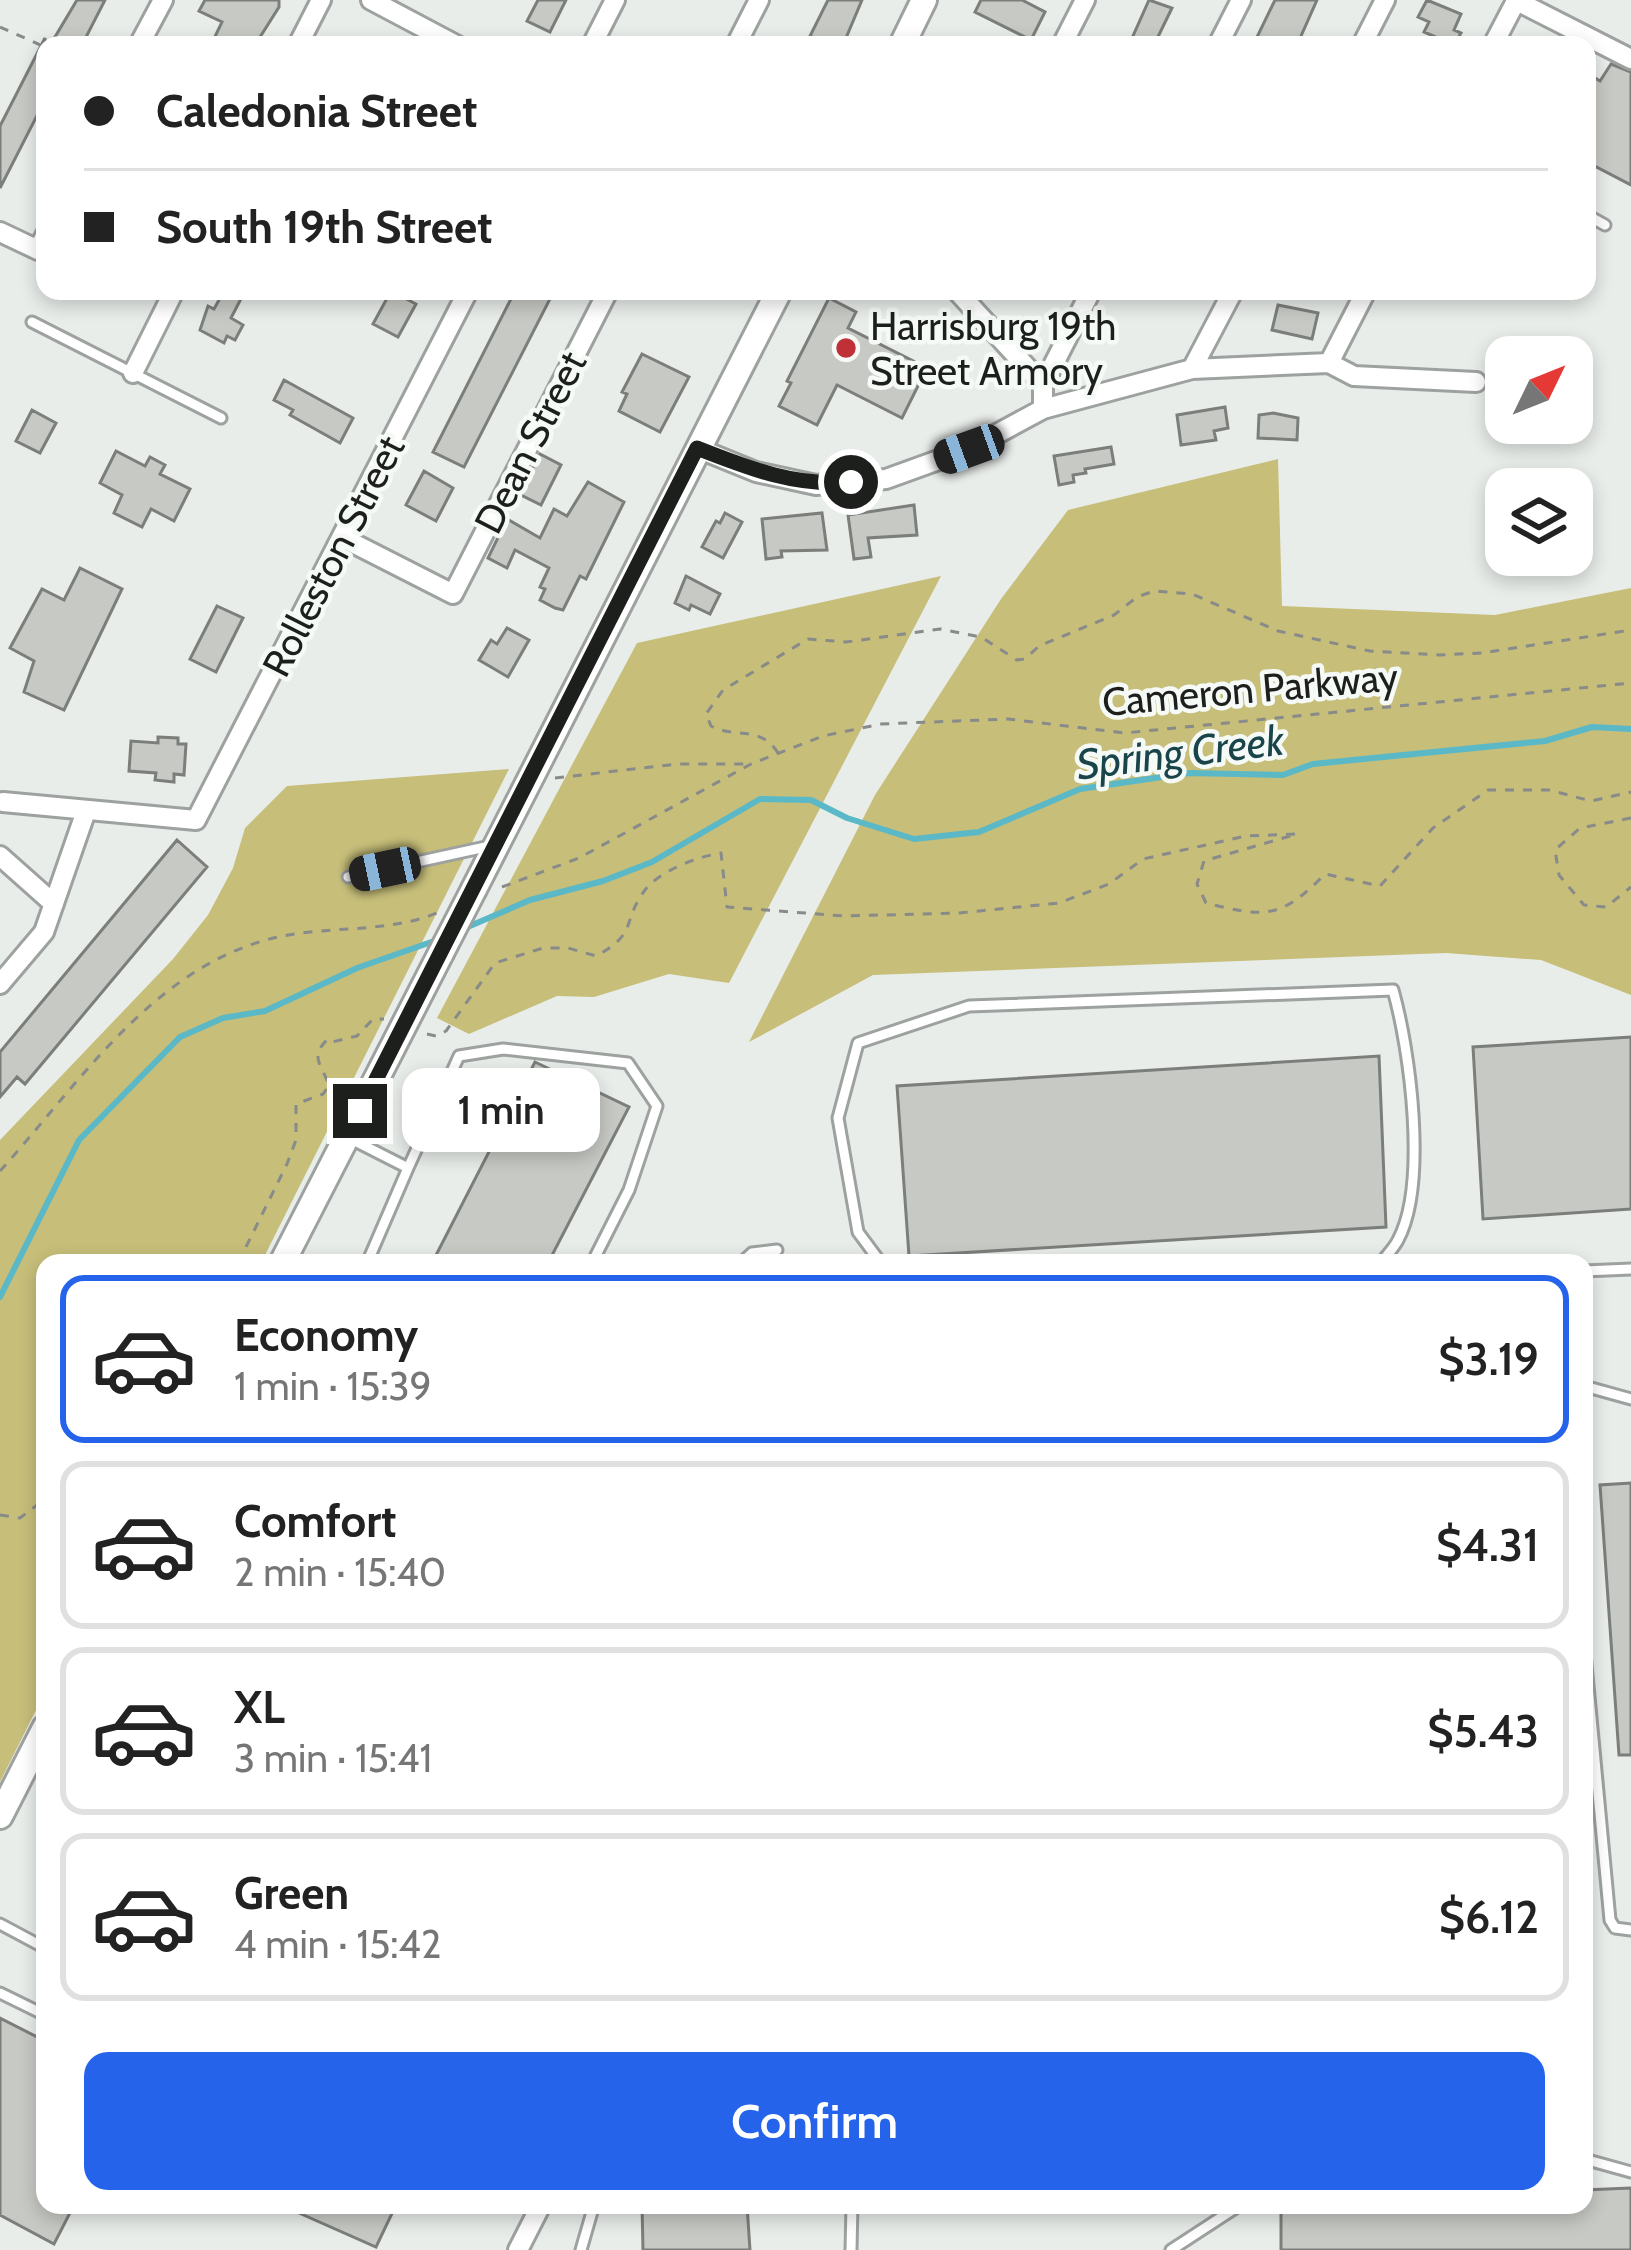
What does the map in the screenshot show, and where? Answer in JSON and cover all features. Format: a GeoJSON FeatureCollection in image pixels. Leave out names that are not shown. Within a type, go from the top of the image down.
{"type":"FeatureCollection","features":[{"type":"Feature","properties":{"kind":"street"},"geometry":{"type":"LineString","coordinates":[[145,36],[164,0]]}},
{"type":"Feature","properties":{"kind":"street"},"geometry":{"type":"LineString","coordinates":[[302,36],[320,0]]}},
{"type":"Feature","properties":{"kind":"street"},"geometry":{"type":"LineString","coordinates":[[371,0],[436,36]]}},
{"type":"Feature","properties":{"kind":"street"},"geometry":{"type":"LineString","coordinates":[[597,36],[615,0]]}},
{"type":"Feature","properties":{"kind":"street"},"geometry":{"type":"LineString","coordinates":[[740,36],[758,0]]}},
{"type":"Feature","properties":{"kind":"street"},"geometry":{"type":"LineString","coordinates":[[906,36],[924,0]]}},
{"type":"Feature","properties":{"kind":"street"},"geometry":{"type":"LineString","coordinates":[[1067,36],[1085,0]]}},
{"type":"Feature","properties":{"kind":"street"},"geometry":{"type":"LineString","coordinates":[[1223,36],[1241,0]]}},
{"type":"Feature","properties":{"kind":"street"},"geometry":{"type":"LineString","coordinates":[[1367,36],[1385,0]]}},
{"type":"Feature","properties":{"kind":"street"},"geometry":{"type":"LineString","coordinates":[[1497,36],[1515,0],[1586,36]]}},
{"type":"Feature","properties":{"kind":"street"},"geometry":{"type":"LineString","coordinates":[[1596,41],[1631,59]]}},
{"type":"Feature","properties":{"kind":"street"},"geometry":{"type":"LineString","coordinates":[[0,232],[36,241]]}},
{"type":"Feature","properties":{"kind":"street"},"geometry":{"type":"LineString","coordinates":[[133,373],[170,300]]}},
{"type":"Feature","properties":{"kind":"street","name":"Rolleston Street"},"geometry":{"type":"LineString","coordinates":[[86,811],[196,820],[463,300]]}},
{"type":"Feature","properties":{"kind":"street","name":"Dean Street"},"geometry":{"type":"LineString","coordinates":[[343,538],[453,594],[603,300]]}},
{"type":"Feature","properties":{"kind":"street"},"geometry":{"type":"LineString","coordinates":[[287,1254],[774,300]]}},
{"type":"Feature","properties":{"kind":"street"},"geometry":{"type":"LineString","coordinates":[[965,300],[1043,385]]}},
{"type":"Feature","properties":{"kind":"street"},"geometry":{"type":"LineString","coordinates":[[1042,409],[1043,385],[1086,300]]}},
{"type":"Feature","properties":{"kind":"street"},"geometry":{"type":"LineString","coordinates":[[1192,369],[1228,300]]}},
{"type":"Feature","properties":{"kind":"street"},"geometry":{"type":"LineString","coordinates":[[1329,363],[1361,300]]}},
{"type":"Feature","properties":{"kind":"street"},"geometry":{"type":"LineString","coordinates":[[697,448],[756,472],[816,485],[886,479],[969,449],[1042,409],[1192,369],[1329,363],[1354,376],[1476,382]]}},
{"type":"Feature","properties":{"kind":"street"},"geometry":{"type":"LineString","coordinates":[[0,985],[44,932],[86,811],[3,802]]}},
{"type":"Feature","properties":{"kind":"street"},"geometry":{"type":"LineString","coordinates":[[0,856],[55,904]]}},
{"type":"Feature","properties":{"kind":"street"},"geometry":{"type":"LineString","coordinates":[[0,1816],[36,1746]]}},
{"type":"Feature","properties":{"kind":"street"},"geometry":{"type":"LineString","coordinates":[[518,2250],[537,2214]]}},
{"type":"Feature","properties":{"kind":"lane"},"geometry":{"type":"LineString","coordinates":[[1596,220],[1605,225]]}},
{"type":"Feature","properties":{"kind":"lane"},"geometry":{"type":"LineString","coordinates":[[32,322],[221,418]]}},
{"type":"Feature","properties":{"kind":"lane"},"geometry":{"type":"LineString","coordinates":[[348,877],[495,845]]}},
{"type":"Feature","properties":{"kind":"lane"},"geometry":{"type":"LineString","coordinates":[[874,1254],[858,1232],[838,1118],[858,1043],[969,1006],[1393,990],[1408,1040],[1414,1130],[1400,1238],[1388,1254]]}},
{"type":"Feature","properties":{"kind":"lane"},"geometry":{"type":"LineString","coordinates":[[371,1254],[459,1056],[503,1049],[628,1063],[657,1106],[629,1190],[597,1254]]}},
{"type":"Feature","properties":{"kind":"lane"},"geometry":{"type":"LineString","coordinates":[[347,1137],[408,1168]]}},
{"type":"Feature","properties":{"kind":"lane"},"geometry":{"type":"LineString","coordinates":[[751,1254],[777,1250]]}},
{"type":"Feature","properties":{"kind":"lane"},"geometry":{"type":"LineString","coordinates":[[1593,1270],[1631,1269]]}},
{"type":"Feature","properties":{"kind":"lane"},"geometry":{"type":"LineString","coordinates":[[1593,1388],[1631,1399]]}},
{"type":"Feature","properties":{"kind":"lane"},"geometry":{"type":"LineString","coordinates":[[1593,1739],[1610,1920],[1615,1928],[1631,1930]]}},
{"type":"Feature","properties":{"kind":"lane"},"geometry":{"type":"LineString","coordinates":[[0,1924],[36,1943]]}},
{"type":"Feature","properties":{"kind":"lane"},"geometry":{"type":"LineString","coordinates":[[0,1993],[36,2010]]}},
{"type":"Feature","properties":{"kind":"lane"},"geometry":{"type":"LineString","coordinates":[[1593,2161],[1631,2172]]}},
{"type":"Feature","properties":{"kind":"lane"},"geometry":{"type":"LineString","coordinates":[[581,2250],[591,2214]]}},
{"type":"Feature","properties":{"kind":"lane"},"geometry":{"type":"LineString","coordinates":[[850,2250],[852,2214]]}},
{"type":"Feature","properties":{"kind":"lane"},"geometry":{"type":"LineString","coordinates":[[1171,2250],[1226,2214]]}},
{"type":"Feature","properties":{"kind":"path"},"geometry":{"type":"LineString","coordinates":[[0,27],[36,43]]}},
{"type":"Feature","properties":{"kind":"path"},"geometry":{"type":"LineString","coordinates":[[778,753],[759,734],[711,727],[706,713],[724,690],[808,639],[846,642],[940,629],[982,637],[1017,660],[1025,659],[1039,646],[1114,616],[1137,597],[1154,591],[1192,594],[1278,632],[1370,651],[1482,652],[1631,630]]}},
{"type":"Feature","properties":{"kind":"path","name":"Cameron Parkway"},"geometry":{"type":"LineString","coordinates":[[504,887],[578,858],[751,764],[823,736],[917,720],[1007,719],[1125,733],[1631,683]]}},
{"type":"Feature","properties":{"kind":"path"},"geometry":{"type":"LineString","coordinates":[[527,782],[677,764],[751,764]]}},
{"type":"Feature","properties":{"kind":"path"},"geometry":{"type":"LineString","coordinates":[[242,1254],[296,1140],[296,1104],[323,1094],[328,1086],[316,1062],[321,1044],[328,1039],[350,1040],[373,1018],[436,1036],[446,1030],[495,962],[543,948],[568,948],[596,956],[620,943],[646,888],[696,857],[721,853],[728,907],[844,916],[959,913],[1059,903],[1109,884],[1143,860],[1246,836],[1297,834],[1204,860],[1197,884],[1206,903],[1254,915],[1297,903],[1325,874],[1380,886],[1433,828],[1488,790],[1549,790],[1591,801],[1631,792]]}},
{"type":"Feature","properties":{"kind":"path"},"geometry":{"type":"LineString","coordinates":[[1631,818],[1580,828],[1555,850],[1559,875],[1584,904],[1606,907],[1631,887]]}},
{"type":"Feature","properties":{"kind":"path"},"geometry":{"type":"LineString","coordinates":[[0,1171],[125,1030],[201,970],[270,939],[349,928],[380,929],[446,909]]}},
{"type":"Feature","properties":{"kind":"path"},"geometry":{"type":"LineString","coordinates":[[0,1515],[20,1518],[36,1506]]}},
{"type":"Feature","properties":{"kind":"shaded area"},"geometry":{"type":"Polygon","coordinates":[[[1278,459],[1282,606],[1495,615],[1631,588],[1631,995],[1541,960],[1446,953],[873,975],[749,1042],[875,795],[1001,599],[1068,510],[1278,459]]]}},
{"type":"Feature","properties":{"kind":"shaded area"},"geometry":{"type":"Polygon","coordinates":[[[941,576],[729,983],[669,974],[594,997],[557,996],[469,1034],[437,1018],[637,643],[941,576]]]}},
{"type":"Feature","properties":{"kind":"shaded area"},"geometry":{"type":"Polygon","coordinates":[[[509,769],[266,1254],[36,1254],[36,1710],[0,1782],[0,1140],[173,959],[208,915],[233,868],[245,828],[287,786],[509,769]]]}},
{"type":"Feature","properties":{"kind":"building"},"geometry":{"type":"Polygon","coordinates":[[[77,0],[105,0],[87,36],[56,36],[77,0]]]}},
{"type":"Feature","properties":{"kind":"building"},"geometry":{"type":"Polygon","coordinates":[[[205,0],[279,0],[261,36],[215,36],[222,22],[199,11],[205,0]]]}},
{"type":"Feature","properties":{"kind":"building"},"geometry":{"type":"Polygon","coordinates":[[[538,0],[566,0],[550,32],[527,21],[538,0]]]}},
{"type":"Feature","properties":{"kind":"building"},"geometry":{"type":"Polygon","coordinates":[[[828,0],[862,0],[847,36],[810,36],[828,0]]]}},
{"type":"Feature","properties":{"kind":"building"},"geometry":{"type":"Polygon","coordinates":[[[981,0],[1022,0],[1045,12],[1033,36],[1023,36],[975,12],[981,0]]]}},
{"type":"Feature","properties":{"kind":"building"},"geometry":{"type":"Polygon","coordinates":[[[1149,0],[1172,8],[1158,36],[1133,36],[1149,0]]]}},
{"type":"Feature","properties":{"kind":"building"},"geometry":{"type":"Polygon","coordinates":[[[1275,0],[1317,0],[1301,36],[1257,36],[1275,0]]]}},
{"type":"Feature","properties":{"kind":"building"},"geometry":{"type":"Polygon","coordinates":[[[1427,0],[1461,14],[1454,30],[1461,33],[1433,36],[1424,32],[1429,22],[1418,17],[1427,0]]]}},
{"type":"Feature","properties":{"kind":"building"},"geometry":{"type":"Polygon","coordinates":[[[36,56],[36,118],[0,188],[0,126],[36,56]]]}},
{"type":"Feature","properties":{"kind":"building"},"geometry":{"type":"Polygon","coordinates":[[[1611,64],[1631,72],[1631,185],[1596,167],[1596,79],[1600,81],[1611,64]]]}},
{"type":"Feature","properties":{"kind":"building"},"geometry":{"type":"Polygon","coordinates":[[[219,300],[240,300],[231,318],[243,325],[235,340],[227,336],[224,343],[200,330],[208,306],[214,309],[219,300]]]}},
{"type":"Feature","properties":{"kind":"building"},"geometry":{"type":"Polygon","coordinates":[[[386,300],[416,304],[398,337],[373,324],[386,300]]]}},
{"type":"Feature","properties":{"kind":"building"},"geometry":{"type":"Polygon","coordinates":[[[510,300],[549,300],[464,467],[433,452],[510,300]]]}},
{"type":"Feature","properties":{"kind":"building","name":"Harrisburg 19th Street Armory"},"geometry":{"type":"Polygon","coordinates":[[[828,300],[856,312],[848,328],[927,368],[902,418],[837,385],[817,425],[779,406],[791,383],[787,381],[828,300]]]}},
{"type":"Feature","properties":{"kind":"building"},"geometry":{"type":"Polygon","coordinates":[[[1278,305],[1318,313],[1312,339],[1272,330],[1278,305]]]}},
{"type":"Feature","properties":{"kind":"building"},"geometry":{"type":"Polygon","coordinates":[[[642,354],[689,377],[660,432],[619,411],[627,394],[622,392],[642,354]]]}},
{"type":"Feature","properties":{"kind":"building"},"geometry":{"type":"Polygon","coordinates":[[[284,380],[353,418],[340,443],[290,415],[293,410],[274,400],[284,380]]]}},
{"type":"Feature","properties":{"kind":"building"},"geometry":{"type":"Polygon","coordinates":[[[1225,407],[1228,428],[1214,431],[1216,440],[1181,445],[1177,415],[1225,407]]]}},
{"type":"Feature","properties":{"kind":"building"},"geometry":{"type":"Polygon","coordinates":[[[32,410],[56,423],[40,453],[16,441],[32,410]]]}},
{"type":"Feature","properties":{"kind":"building"},"geometry":{"type":"Polygon","coordinates":[[[1259,415],[1298,418],[1297,440],[1258,438],[1259,415]]]}},
{"type":"Feature","properties":{"kind":"building"},"geometry":{"type":"Polygon","coordinates":[[[1111,447],[1114,464],[1085,469],[1086,473],[1073,475],[1074,482],[1059,485],[1054,456],[1111,447]]]}},
{"type":"Feature","properties":{"kind":"building"},"geometry":{"type":"Polygon","coordinates":[[[116,451],[145,466],[150,457],[165,465],[160,474],[190,489],[174,521],[151,509],[142,527],[114,513],[122,495],[100,483],[116,451]]]}},
{"type":"Feature","properties":{"kind":"building"},"geometry":{"type":"Polygon","coordinates":[[[540,454],[561,465],[541,505],[519,494],[540,454]]]}},
{"type":"Feature","properties":{"kind":"building"},"geometry":{"type":"Polygon","coordinates":[[[424,471],[453,488],[436,521],[406,505],[424,471]]]}},
{"type":"Feature","properties":{"kind":"building"},"geometry":{"type":"Polygon","coordinates":[[[588,482],[624,502],[586,579],[580,576],[563,610],[540,600],[549,568],[515,550],[507,568],[488,558],[507,519],[540,538],[554,509],[567,516],[588,482]]]}},
{"type":"Feature","properties":{"kind":"building"},"geometry":{"type":"Polygon","coordinates":[[[914,505],[917,535],[868,538],[871,557],[854,559],[848,515],[914,505]]]}},
{"type":"Feature","properties":{"kind":"building"},"geometry":{"type":"Polygon","coordinates":[[[725,513],[742,522],[723,558],[702,547],[725,513]]]}},
{"type":"Feature","properties":{"kind":"building"},"geometry":{"type":"Polygon","coordinates":[[[822,513],[827,550],[781,551],[782,557],[766,559],[762,519],[822,513]]]}},
{"type":"Feature","properties":{"kind":"building"},"geometry":{"type":"Polygon","coordinates":[[[80,568],[122,589],[64,710],[24,692],[34,661],[10,648],[42,589],[64,600],[80,568]]]}},
{"type":"Feature","properties":{"kind":"building"},"geometry":{"type":"Polygon","coordinates":[[[686,576],[720,594],[710,614],[675,603],[686,576]]]}},
{"type":"Feature","properties":{"kind":"building"},"geometry":{"type":"Polygon","coordinates":[[[217,606],[243,618],[216,672],[190,659],[217,606]]]}},
{"type":"Feature","properties":{"kind":"building"},"geometry":{"type":"Polygon","coordinates":[[[507,628],[529,640],[508,677],[479,660],[491,640],[497,644],[507,628]]]}},
{"type":"Feature","properties":{"kind":"building"},"geometry":{"type":"Polygon","coordinates":[[[158,737],[178,738],[178,744],[186,744],[184,775],[174,774],[174,782],[155,780],[156,773],[129,771],[131,741],[158,743],[158,737]]]}},
{"type":"Feature","properties":{"kind":"building"},"geometry":{"type":"Polygon","coordinates":[[[177,840],[207,867],[25,1084],[17,1077],[0,1097],[0,1052],[177,840]]]}},
{"type":"Feature","properties":{"kind":"building"},"geometry":{"type":"Polygon","coordinates":[[[1631,1037],[1631,1209],[1483,1219],[1473,1047],[1631,1037]]]}},
{"type":"Feature","properties":{"kind":"building"},"geometry":{"type":"Polygon","coordinates":[[[1379,1056],[1386,1227],[909,1254],[897,1086],[1379,1056]]]}},
{"type":"Feature","properties":{"kind":"building"},"geometry":{"type":"Polygon","coordinates":[[[535,1062],[629,1107],[553,1254],[437,1254],[535,1062]]]}},
{"type":"Feature","properties":{"kind":"building"},"geometry":{"type":"Polygon","coordinates":[[[1631,1483],[1631,1755],[1619,1755],[1600,1485],[1631,1483]]]}},
{"type":"Feature","properties":{"kind":"building"},"geometry":{"type":"Polygon","coordinates":[[[0,2018],[36,2036],[36,2214],[69,2214],[54,2244],[0,2215],[0,2018]]]}},
{"type":"Feature","properties":{"kind":"building"},"geometry":{"type":"Polygon","coordinates":[[[1631,2188],[1631,2250],[1281,2250],[1281,2214],[1593,2214],[1593,2190],[1631,2188]]]}},
{"type":"Feature","properties":{"kind":"building"},"geometry":{"type":"Polygon","coordinates":[[[301,2214],[392,2214],[376,2247],[301,2214]]]}},
{"type":"Feature","properties":{"kind":"building"},"geometry":{"type":"Polygon","coordinates":[[[642,2214],[748,2214],[750,2250],[643,2250],[642,2214]]]}},
{"type":"Feature","properties":{"kind":"waterway","name":"Spring Creek"},"geometry":{"type":"LineString","coordinates":[[463,929],[530,900],[652,862],[760,799],[811,800],[847,818],[914,839],[979,832],[1080,789],[1189,773],[1283,775],[1313,764],[1545,741],[1592,727],[1631,729]]}},
{"type":"Feature","properties":{"kind":"waterway","name":"Spring Creek"},"geometry":{"type":"LineString","coordinates":[[0,1297],[79,1140],[180,1037],[223,1018],[265,1011],[357,968],[440,939]]}},
{"type":"Feature","properties":{"kind":"place","name":"Harrisburg 19th Street Armory"},"geometry":{"type":"Point","coordinates":[846,348]}},
{"type":"Feature","properties":{"kind":"route"},"geometry":{"type":"LineString","coordinates":[[360,1111],[697,448],[756,472],[816,485],[851,482]]}}]}
